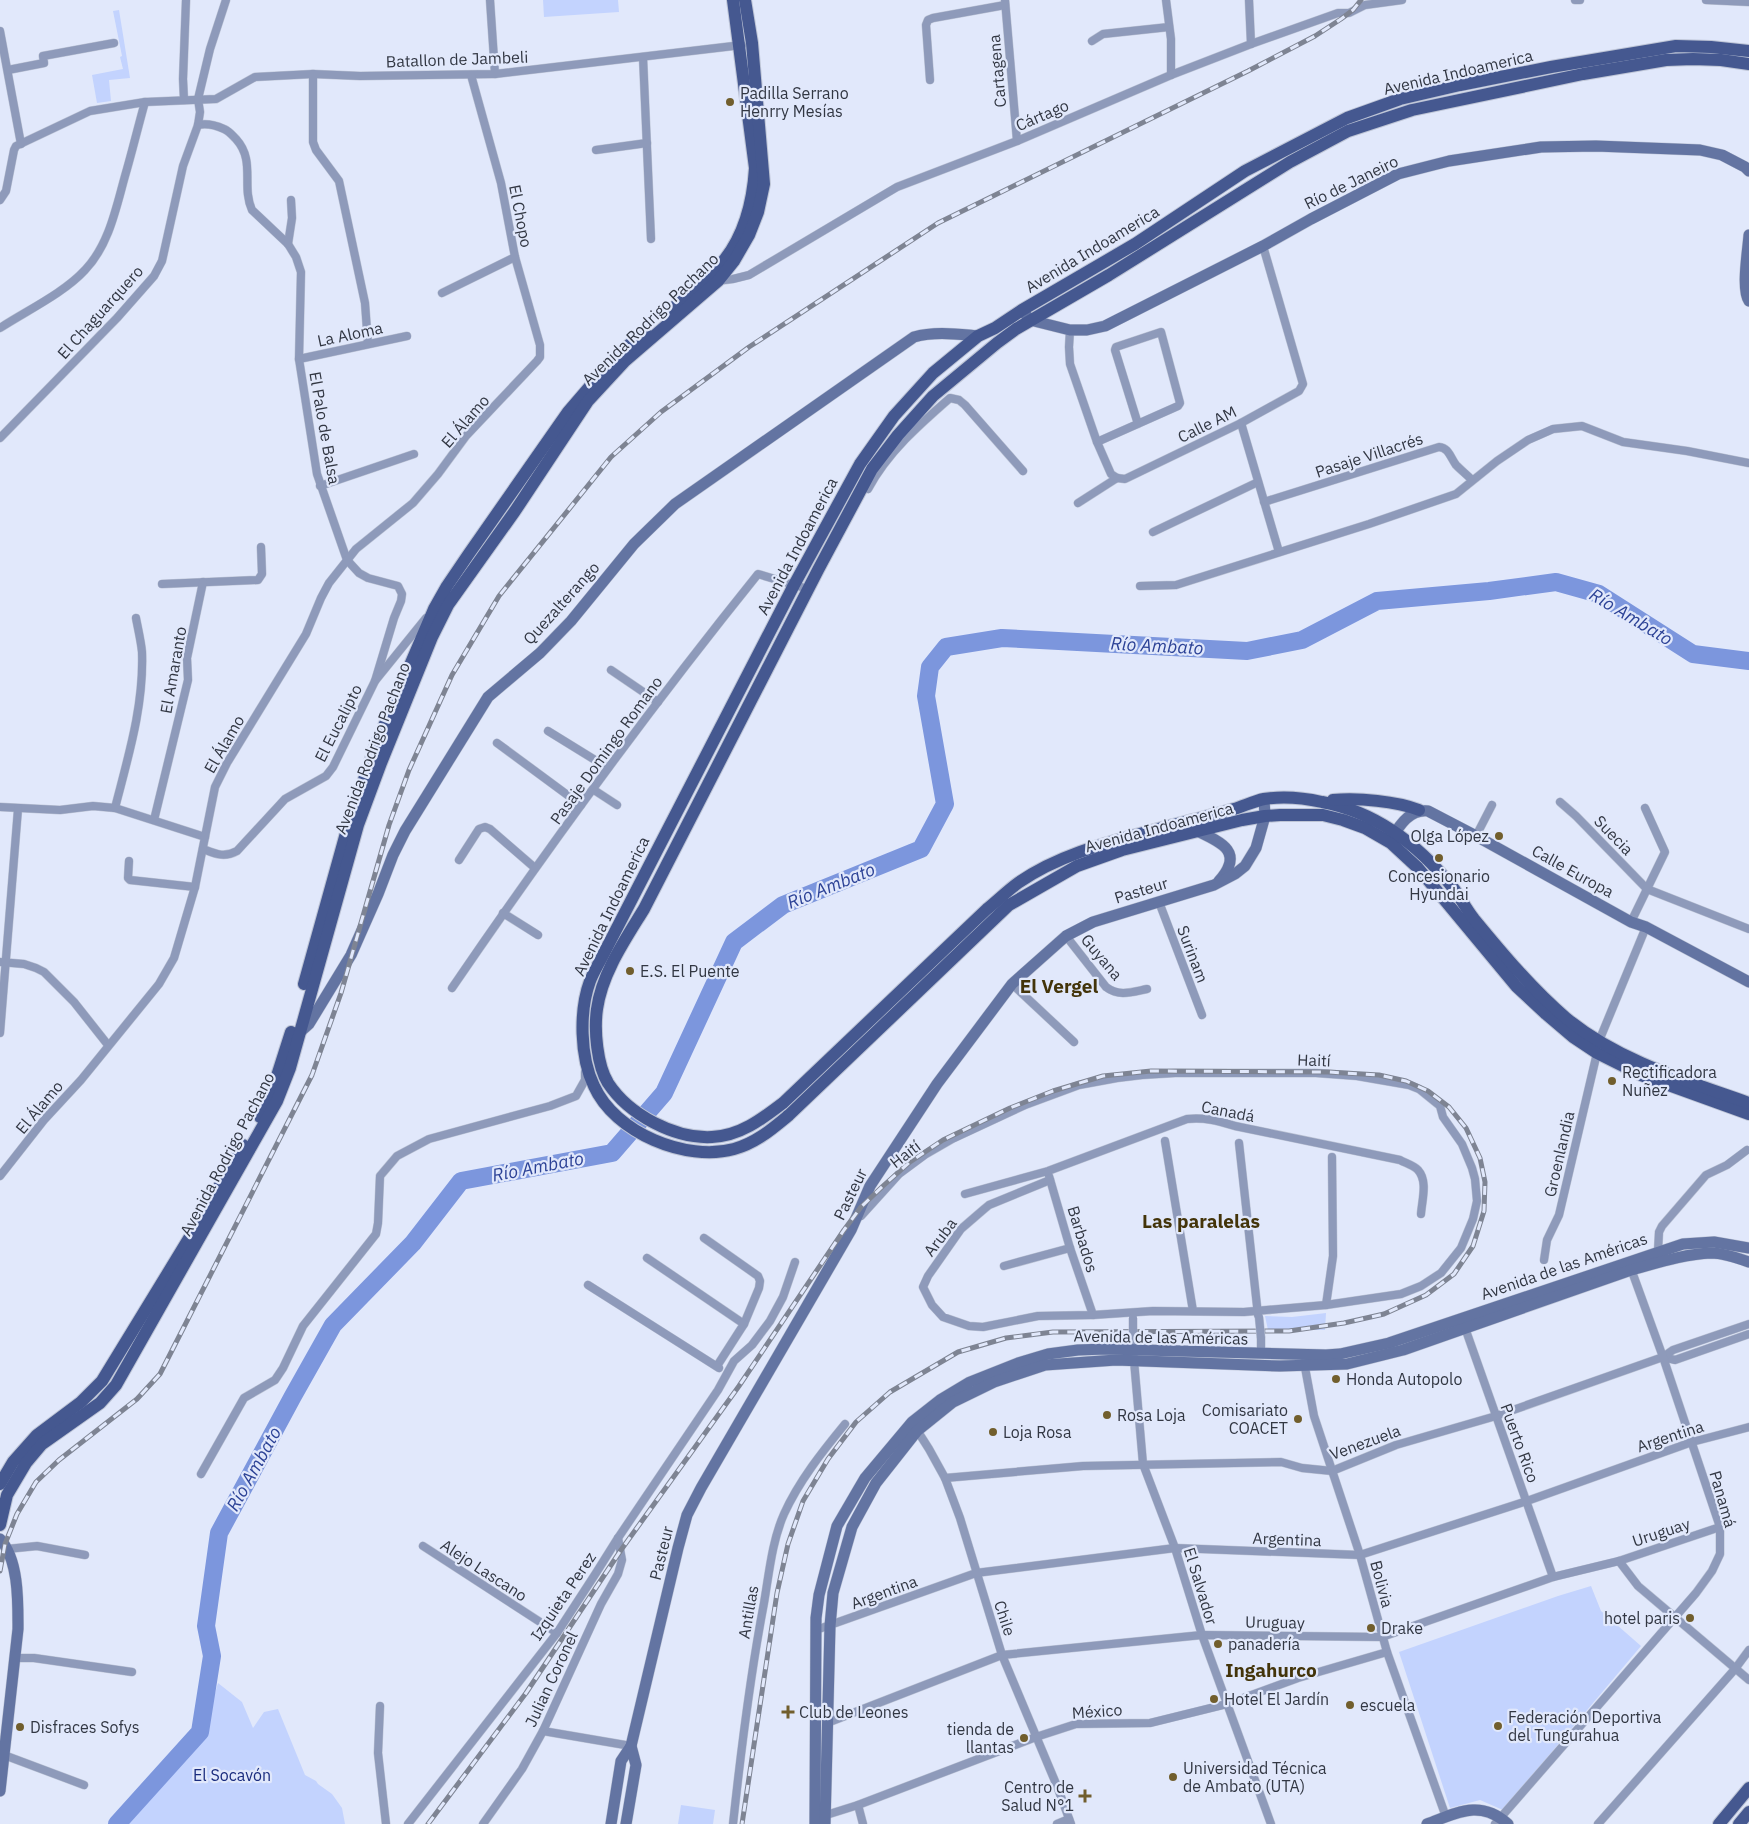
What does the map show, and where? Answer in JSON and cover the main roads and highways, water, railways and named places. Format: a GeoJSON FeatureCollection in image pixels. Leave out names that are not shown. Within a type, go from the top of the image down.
{"type":"FeatureCollection","features":[{"type":"Feature","properties":{"kind":"main road","name":"Avenida Rodrigo Pachano"},"geometry":{"type":"LineString","coordinates":[[0,1525],[7,1495],[26,1463],[42,1444],[100,1403],[116,1384],[277,1101],[290,1068],[358,826],[428,646],[448,605],[515,512],[588,401],[625,361],[711,280],[738,235],[747,216],[754,191],[755,168],[733,0]]}},
{"type":"Feature","properties":{"kind":"main road","name":"Avenida Rodrigo Pachano"},"geometry":{"type":"LineString","coordinates":[[0,1484],[13,1462],[37,1435],[86,1397],[102,1381],[191,1236],[259,1119],[279,1071],[346,833],[375,747],[434,609],[463,563],[568,412],[618,355],[734,261],[749,235],[758,212],[764,184],[752,43],[745,0]]}},
{"type":"Feature","properties":{"kind":"main road","name":"Avenida Indoamerica"},"geometry":{"type":"LineString","coordinates":[[1749,51],[1676,46],[1551,67],[1460,85],[1400,99],[1347,118],[1245,171],[1026,315],[933,396],[898,434],[872,469],[601,988],[596,1010],[599,1056],[607,1082],[623,1101],[656,1125],[691,1136],[714,1137],[734,1133],[756,1123],[783,1103],[987,909],[1017,883],[1055,862],[1092,847],[1264,799],[1283,798],[1339,804],[1362,814],[1429,860],[1454,890],[1472,917],[1531,984],[1598,1047],[1641,1075],[1749,1114]]}},
{"type":"Feature","properties":{"kind":"main road","name":"Avenida Indoamerica"},"geometry":{"type":"LineString","coordinates":[[1393,837],[1324,815],[1265,816],[1126,849],[1077,866],[1010,905],[789,1115],[766,1135],[734,1149],[705,1153],[681,1149],[651,1139],[631,1128],[612,1112],[594,1086],[586,1060],[582,1026],[590,981],[794,585],[860,464],[894,416],[933,373],[978,336],[1109,275],[1290,162],[1348,131],[1412,110],[1601,71],[1666,60],[1721,60],[1749,64]]}},
{"type":"Feature","properties":{"kind":"main road"},"geometry":{"type":"LineString","coordinates":[[1325,802],[1345,799],[1408,806],[1419,810]]}},
{"type":"Feature","properties":{"kind":"main road","name":"Avenida Indoamerica"},"geometry":{"type":"LineString","coordinates":[[1598,1047],[1627,1056],[1682,1079],[1749,1103]]}},
{"type":"Feature","properties":{"kind":"main road"},"geometry":{"type":"LineString","coordinates":[[1718,1824],[1749,1788]]}},
{"type":"Feature","properties":{"kind":"main road"},"geometry":{"type":"LineString","coordinates":[[1739,1824],[1749,1812]]}},
{"type":"Feature","properties":{"kind":"waterway","name":"Río Ambato"},"geometry":{"type":"LineString","coordinates":[[117,1824],[200,1732],[212,1656],[206,1626],[219,1533],[333,1325],[413,1243],[461,1181],[612,1153],[664,1093],[734,942],[783,905],[921,849],[945,804],[926,696],[930,667],[946,647],[1002,638],[1247,651],[1302,640],[1377,601],[1489,591],[1556,582],[1599,594],[1693,654],[1749,661]]}},
{"type":"Feature","properties":{"kind":"railway"},"geometry":{"type":"LineString","coordinates":[[0,1571],[5,1544],[17,1514],[36,1482],[59,1460],[137,1399],[160,1374],[312,1075],[341,993],[389,825],[409,770],[452,675],[499,596],[611,457],[661,412],[749,347],[938,223],[1248,71],[1315,36],[1353,10],[1361,0]]}},
{"type":"Feature","properties":{"kind":"railway"},"geometry":{"type":"LineString","coordinates":[[428,1824],[526,1693],[621,1550],[739,1386],[844,1230],[861,1207],[910,1162],[943,1140],[1010,1108],[1053,1091],[1103,1076],[1151,1071],[1328,1072],[1379,1075],[1406,1081],[1428,1091],[1449,1107],[1466,1128],[1480,1158],[1485,1182],[1484,1211],[1473,1246],[1454,1274],[1426,1295],[1384,1314],[1344,1323],[1289,1331],[1053,1332],[1006,1338],[958,1352],[890,1392],[856,1422],[828,1459],[803,1501],[788,1544],[777,1593],[742,1824]]}},
{"type":"Feature","properties":{"kind":"place","name":"Padilla Serrano Henrry Mesías"},"geometry":{"type":"Point","coordinates":[730,102]}},
{"type":"Feature","properties":{"kind":"place","name":"Olga López"},"geometry":{"type":"Point","coordinates":[1499,836]}},
{"type":"Feature","properties":{"kind":"place","name":"Concesionario Hyundai"},"geometry":{"type":"Point","coordinates":[1439,858]}},
{"type":"Feature","properties":{"kind":"place","name":"E.S. El Puente"},"geometry":{"type":"Point","coordinates":[630,971]}},
{"type":"Feature","properties":{"kind":"place","name":"Rectificadora Nuñez"},"geometry":{"type":"Point","coordinates":[1612,1081]}},
{"type":"Feature","properties":{"kind":"place","name":"Honda Autopolo"},"geometry":{"type":"Point","coordinates":[1336,1379]}},
{"type":"Feature","properties":{"kind":"place","name":"Rosa Loja"},"geometry":{"type":"Point","coordinates":[1107,1415]}},
{"type":"Feature","properties":{"kind":"place","name":"Comisariato COACET"},"geometry":{"type":"Point","coordinates":[1298,1419]}},
{"type":"Feature","properties":{"kind":"place","name":"Loja Rosa"},"geometry":{"type":"Point","coordinates":[993,1432]}},
{"type":"Feature","properties":{"kind":"place","name":"hotel paris"},"geometry":{"type":"Point","coordinates":[1690,1618]}},
{"type":"Feature","properties":{"kind":"place","name":"Drake"},"geometry":{"type":"Point","coordinates":[1371,1628]}},
{"type":"Feature","properties":{"kind":"place","name":"panadería"},"geometry":{"type":"Point","coordinates":[1218,1644]}},
{"type":"Feature","properties":{"kind":"place","name":"Hotel El Jardín"},"geometry":{"type":"Point","coordinates":[1214,1699]}},
{"type":"Feature","properties":{"kind":"place","name":"escuela"},"geometry":{"type":"Point","coordinates":[1350,1705]}},
{"type":"Feature","properties":{"kind":"place","name":"Club de Leones"},"geometry":{"type":"Point","coordinates":[788,1712]}},
{"type":"Feature","properties":{"kind":"place","name":"Federación Deportiva del Tungurahua"},"geometry":{"type":"Point","coordinates":[1498,1726]}},
{"type":"Feature","properties":{"kind":"place","name":"Disfraces Sofys"},"geometry":{"type":"Point","coordinates":[20,1727]}},
{"type":"Feature","properties":{"kind":"place","name":"tienda de llantas"},"geometry":{"type":"Point","coordinates":[1024,1738]}},
{"type":"Feature","properties":{"kind":"place","name":"Universidad Técnica de Ambato (UTA)"},"geometry":{"type":"Point","coordinates":[1173,1777]}},
{"type":"Feature","properties":{"kind":"place","name":"Centro de Salud N°1"},"geometry":{"type":"Point","coordinates":[1085,1796]}},
{"type":"Feature","properties":{"kind":"district","name":"El Vergel"},"geometry":{"type":"Point","coordinates":[1059,986]}},
{"type":"Feature","properties":{"kind":"district","name":"Las paralelas"},"geometry":{"type":"Point","coordinates":[1201,1221]}},
{"type":"Feature","properties":{"kind":"district","name":"Ingahurco"},"geometry":{"type":"Point","coordinates":[1271,1670]}},
{"type":"Feature","properties":{"kind":"park label","name":"El Socavón"},"geometry":{"type":"Point","coordinates":[232,1775]}}]}
